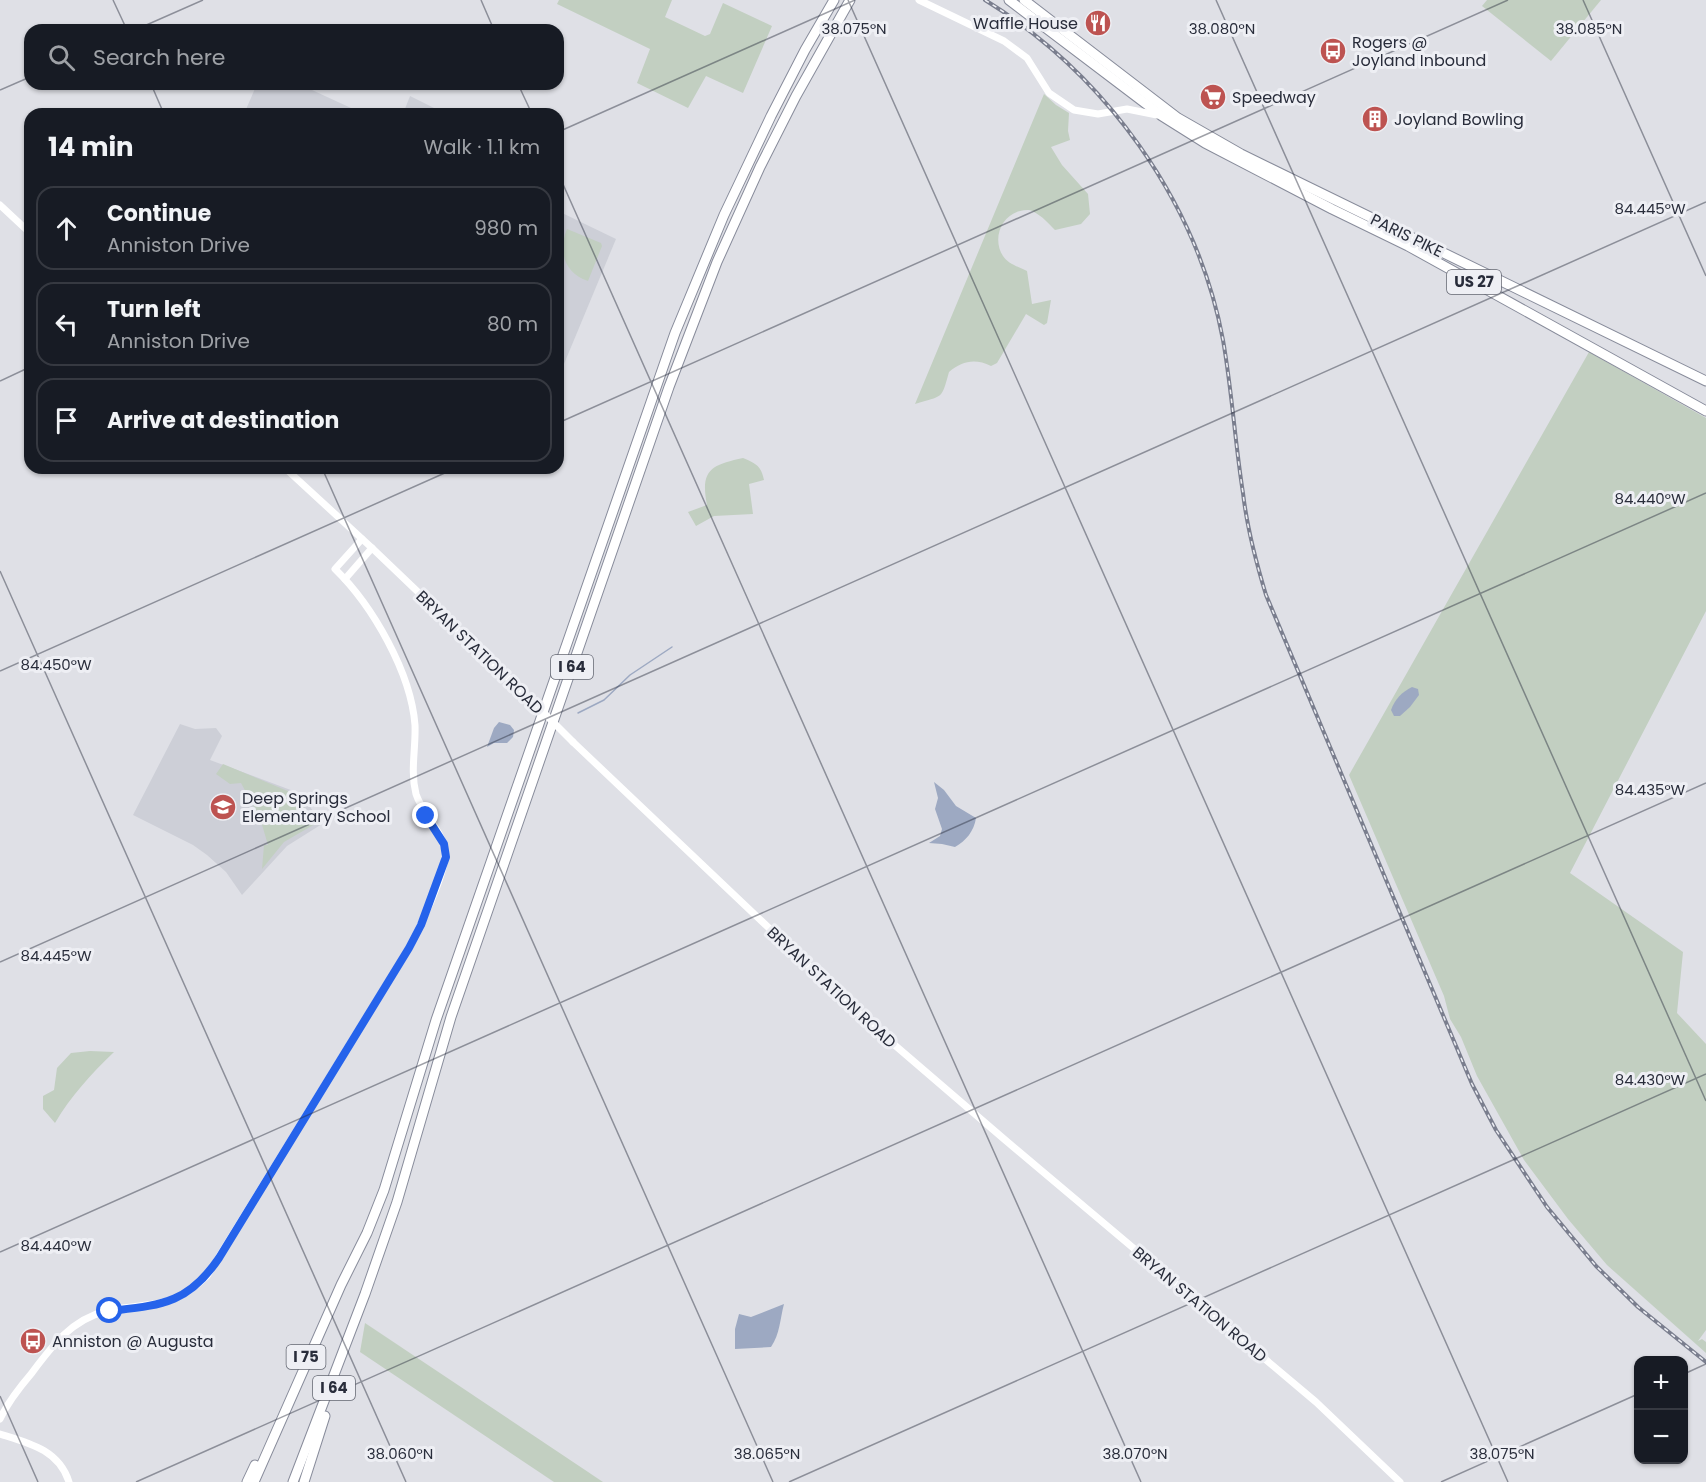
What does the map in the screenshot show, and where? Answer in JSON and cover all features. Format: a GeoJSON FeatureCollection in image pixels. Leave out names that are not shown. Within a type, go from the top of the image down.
{"type":"FeatureCollection","features":[{"type":"Feature","properties":{"kind":"highway","name":"I 64"},"geometry":{"type":"LineString","coordinates":[[254,1482],[336,1295],[367,1233],[385,1188],[448,987],[675,333],[724,215],[771,116],[834,0]]}},
{"type":"Feature","properties":{"kind":"highway","name":"I 64"},"geometry":{"type":"LineString","coordinates":[[304,1482],[364,1294],[397,1202],[438,1060],[471,958],[689,334],[717,262],[760,167],[796,96],[850,0]]}},
{"type":"Feature","properties":{"kind":"highway","name":"US 27"},"geometry":{"type":"LineString","coordinates":[[1009,0],[1131,93],[1144,99]]}},
{"type":"Feature","properties":{"kind":"highway","name":"US 27"},"geometry":{"type":"LineString","coordinates":[[1024,0],[1162,116]]}},
{"type":"Feature","properties":{"kind":"highway","name":"PARIS PIKE"},"geometry":{"type":"LineString","coordinates":[[1144,99],[1241,154],[1410,242],[1706,411]]}},
{"type":"Feature","properties":{"kind":"highway","name":"PARIS PIKE"},"geometry":{"type":"LineString","coordinates":[[1162,116],[1205,143],[1265,175],[1706,381]]}},
{"type":"Feature","properties":{"kind":"highway","name":"I 75"},"geometry":{"type":"LineString","coordinates":[[247,1482],[367,1233]]}},
{"type":"Feature","properties":{"kind":"highway","name":"I 75"},"geometry":{"type":"LineString","coordinates":[[294,1482],[364,1294]]}},
{"type":"Feature","properties":{"kind":"main road"},"geometry":{"type":"LineString","coordinates":[[919,0],[1012,45],[1027,58],[1049,93],[1069,108],[1083,113],[1098,114],[1132,110],[1162,116]]}},
{"type":"Feature","properties":{"kind":"main road"},"geometry":{"type":"LineString","coordinates":[[1131,93],[1132,110]]}},
{"type":"Feature","properties":{"kind":"main road"},"geometry":{"type":"LineString","coordinates":[[1132,110],[1144,99]]}},
{"type":"Feature","properties":{"kind":"main road"},"geometry":{"type":"LineString","coordinates":[[0,205],[24,227]]}},
{"type":"Feature","properties":{"kind":"main road","name":"BRYAN STATION ROAD"},"geometry":{"type":"LineString","coordinates":[[292,474],[372,548],[869,1023],[1316,1402],[1400,1482]]}},
{"type":"Feature","properties":{"kind":"main road"},"geometry":{"type":"LineString","coordinates":[[0,1419],[11,1399],[49,1350],[73,1326],[88,1317],[104,1312],[165,1303],[187,1292],[207,1276],[421,925],[444,864],[445,850],[416,793],[413,774],[415,727],[405,679],[391,648],[362,600],[335,569],[362,539]]}},
{"type":"Feature","properties":{"kind":"main road"},"geometry":{"type":"LineString","coordinates":[[345,579],[372,548]]}},
{"type":"Feature","properties":{"kind":"main road"},"geometry":{"type":"LineString","coordinates":[[0,1434],[45,1451],[60,1464],[69,1482]]}},
{"type":"Feature","properties":{"kind":"shaded area"},"geometry":{"type":"Polygon","coordinates":[[[254,90],[312,90],[351,108],[247,108],[254,90]]]}},
{"type":"Feature","properties":{"kind":"shaded area"},"geometry":{"type":"Polygon","coordinates":[[[410,96],[434,108],[405,108],[410,96]]]}},
{"type":"Feature","properties":{"kind":"shaded area"},"geometry":{"type":"Polygon","coordinates":[[[564,214],[616,239],[564,364],[564,214]]]}},
{"type":"Feature","properties":{"kind":"shaded area","name":"Deep Springs Elementary School"},"geometry":{"type":"Polygon","coordinates":[[[180,724],[195,729],[216,728],[222,736],[210,760],[296,792],[304,798],[322,824],[287,846],[242,895],[226,872],[207,855],[193,845],[133,815],[180,724]]]}},
{"type":"Feature","properties":{"kind":"green space"},"geometry":{"type":"Polygon","coordinates":[[[559,0],[672,0],[665,17],[705,36],[710,34],[723,3],[772,26],[743,93],[706,76],[688,108],[637,83],[650,49],[557,4],[559,0]]]}},
{"type":"Feature","properties":{"kind":"green space"},"geometry":{"type":"Polygon","coordinates":[[[1487,0],[1601,0],[1551,61],[1482,6],[1487,0]]]}},
{"type":"Feature","properties":{"kind":"green space"},"geometry":{"type":"Polygon","coordinates":[[[1044,94],[1069,113],[1070,140],[1051,147],[1062,165],[1088,194],[1090,214],[1081,224],[1055,230],[1032,211],[1020,211],[1003,223],[998,243],[1005,259],[1027,271],[1032,304],[1051,300],[1047,323],[1044,325],[1026,314],[997,363],[991,366],[974,361],[959,365],[949,372],[939,396],[915,404],[1044,94]]]}},
{"type":"Feature","properties":{"kind":"green space"},"geometry":{"type":"Polygon","coordinates":[[[567,229],[601,243],[602,246],[588,281],[573,273],[568,267],[564,256],[564,237],[567,229]]]}},
{"type":"Feature","properties":{"kind":"green space"},"geometry":{"type":"Polygon","coordinates":[[[1589,352],[1706,418],[1706,611],[1570,873],[1683,952],[1677,1013],[1706,1044],[1706,1330],[1698,1341],[1702,1339],[1706,1342],[1706,1353],[1607,1265],[1568,1219],[1524,1160],[1477,1076],[1461,1037],[1450,1019],[1444,996],[1349,775],[1589,352]]]}},
{"type":"Feature","properties":{"kind":"green space"},"geometry":{"type":"Polygon","coordinates":[[[743,458],[758,466],[764,480],[749,484],[753,514],[714,516],[696,526],[688,512],[707,505],[705,484],[710,471],[723,463],[743,458]]]}},
{"type":"Feature","properties":{"kind":"green space"},"geometry":{"type":"Polygon","coordinates":[[[223,764],[295,794],[315,824],[284,842],[262,869],[264,845],[268,845],[260,818],[241,783],[230,784],[216,774],[223,764]]]}},
{"type":"Feature","properties":{"kind":"green space"},"geometry":{"type":"Polygon","coordinates":[[[114,1052],[82,1086],[55,1123],[43,1109],[43,1096],[54,1090],[57,1068],[71,1053],[114,1052]]]}},
{"type":"Feature","properties":{"kind":"green space"},"geometry":{"type":"Polygon","coordinates":[[[365,1323],[603,1482],[554,1482],[360,1352],[365,1323]]]}},
{"type":"Feature","properties":{"kind":"water"},"geometry":{"type":"Polygon","coordinates":[[[1412,687],[1418,689],[1419,695],[1400,716],[1394,716],[1391,710],[1395,702],[1412,687]]]}},
{"type":"Feature","properties":{"kind":"water"},"geometry":{"type":"Polygon","coordinates":[[[499,722],[510,725],[514,730],[513,737],[507,743],[494,743],[487,747],[494,728],[499,722]]]}},
{"type":"Feature","properties":{"kind":"water"},"geometry":{"type":"Polygon","coordinates":[[[934,782],[944,790],[956,806],[976,818],[969,835],[955,847],[929,843],[940,836],[942,829],[935,809],[938,798],[934,782]]]}},
{"type":"Feature","properties":{"kind":"water"},"geometry":{"type":"Polygon","coordinates":[[[784,1304],[778,1332],[771,1347],[735,1349],[735,1329],[739,1314],[751,1317],[784,1304]]]}},
{"type":"Feature","properties":{"kind":"waterway"},"geometry":{"type":"LineString","coordinates":[[578,713],[604,700],[630,675],[672,647]]}},
{"type":"Feature","properties":{"kind":"railway"},"geometry":{"type":"LineString","coordinates":[[985,0],[1029,30],[1069,65],[1106,103],[1139,146],[1168,191],[1192,239],[1210,289],[1223,340],[1247,519],[1266,595],[1472,1084],[1496,1130],[1547,1207],[1596,1266],[1638,1307],[1706,1362]]}},
{"type":"Feature","properties":{"kind":"place","name":"Waffle House"},"geometry":{"type":"Point","coordinates":[1098,23]}},
{"type":"Feature","properties":{"kind":"place","name":"Rogers @ Joyland Inbound"},"geometry":{"type":"Point","coordinates":[1333,51]}},
{"type":"Feature","properties":{"kind":"place","name":"Speedway"},"geometry":{"type":"Point","coordinates":[1213,97]}},
{"type":"Feature","properties":{"kind":"place","name":"Joyland Bowling"},"geometry":{"type":"Point","coordinates":[1375,119]}},
{"type":"Feature","properties":{"kind":"place","name":"Deep Springs Elementary School"},"geometry":{"type":"Point","coordinates":[223,807]}},
{"type":"Feature","properties":{"kind":"place","name":"Anniston @ Augusta"},"geometry":{"type":"Point","coordinates":[33,1341]}},
{"type":"Feature","properties":{"kind":"route"},"geometry":{"type":"LineString","coordinates":[[110,1311],[156,1305],[181,1296],[207,1276],[219,1258],[421,925],[446,857],[444,844],[426,816]]}}]}
